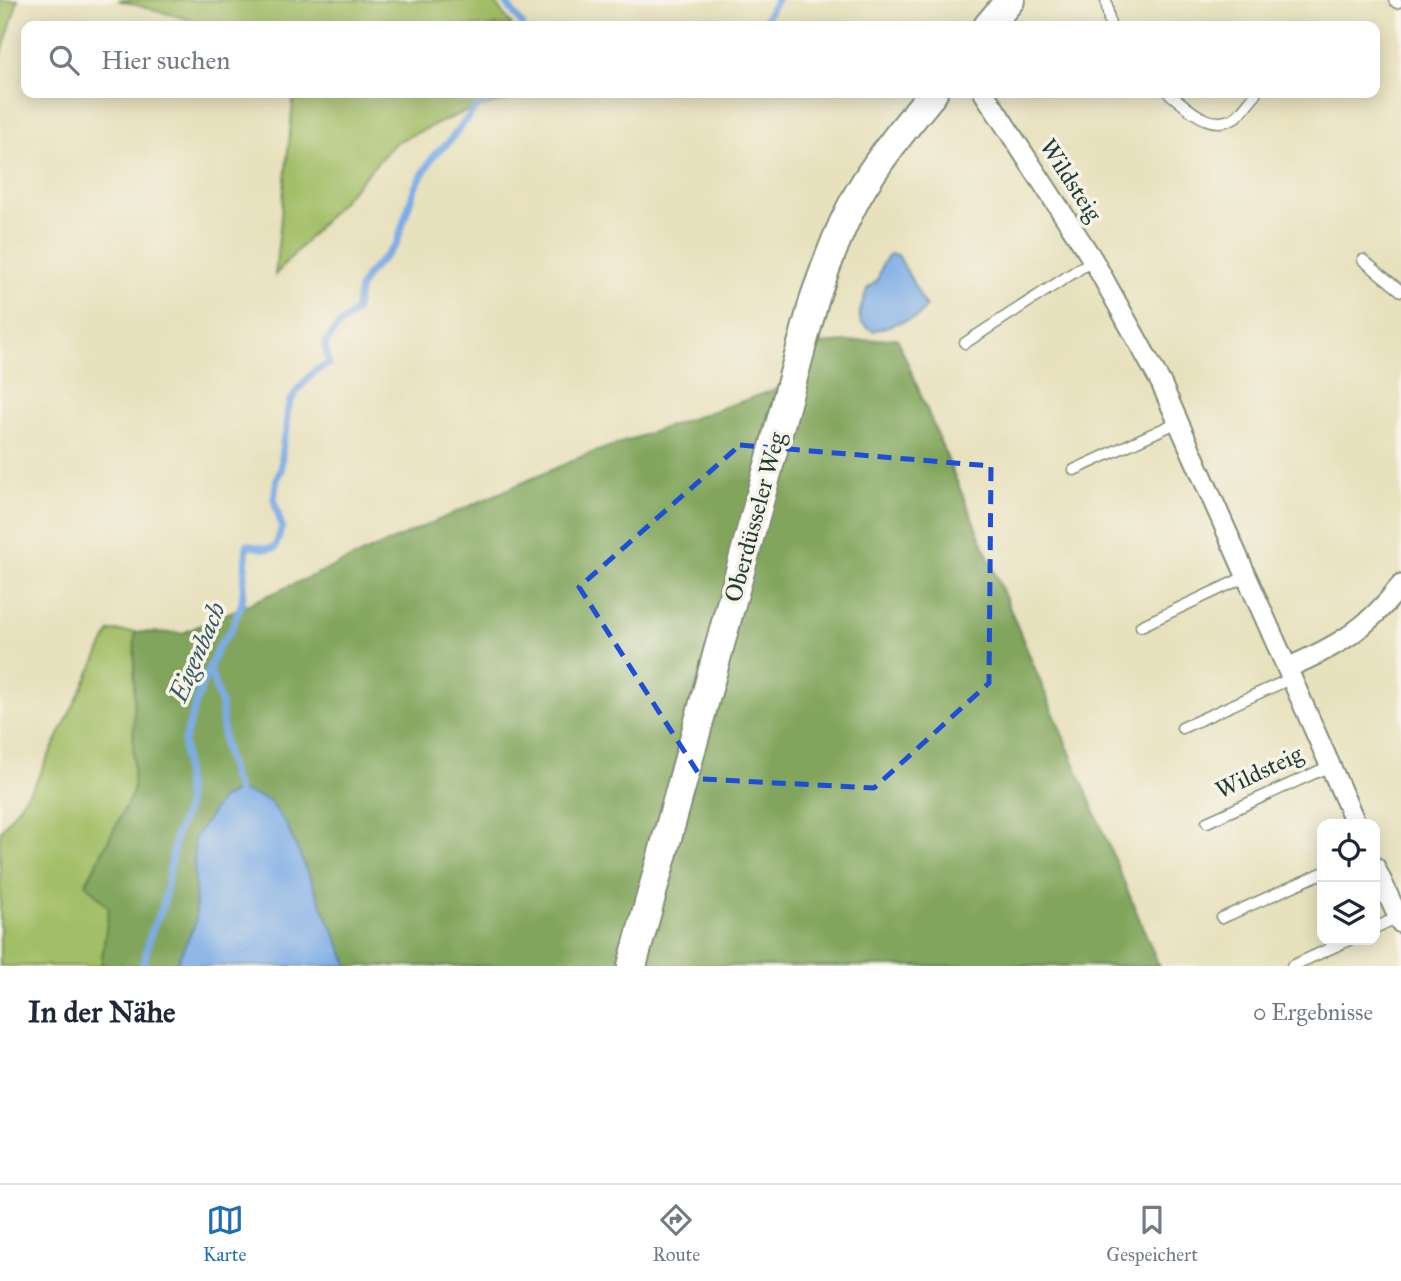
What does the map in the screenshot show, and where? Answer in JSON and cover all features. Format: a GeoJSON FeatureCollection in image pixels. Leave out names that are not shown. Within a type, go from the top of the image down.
{"type":"FeatureCollection","features":[{"type":"Feature","properties":{"kind":"street"},"geometry":{"type":"LineString","coordinates":[[992,21],[1010,0]]}},
{"type":"Feature","properties":{"kind":"street","name":"Oberdüsseler Weg"},"geometry":{"type":"LineString","coordinates":[[632,966],[815,297],[836,238],[864,185],[929,98]]}},
{"type":"Feature","properties":{"kind":"street","name":"Wildsteig"},"geometry":{"type":"LineString","coordinates":[[987,98],[1093,260],[1161,383],[1354,819]]}},
{"type":"Feature","properties":{"kind":"street"},"geometry":{"type":"LineString","coordinates":[[1290,673],[1347,638],[1384,607],[1401,585]]}},
{"type":"Feature","properties":{"kind":"street"},"geometry":{"type":"LineString","coordinates":[[1380,878],[1400,920]]}},
{"type":"Feature","properties":{"kind":"lane"},"geometry":{"type":"LineString","coordinates":[[1106,0],[1109,21]]}},
{"type":"Feature","properties":{"kind":"lane"},"geometry":{"type":"LineString","coordinates":[[1175,98],[1200,118],[1211,122],[1237,116],[1252,98]]}},
{"type":"Feature","properties":{"kind":"lane","name":"Wildsteig"},"geometry":{"type":"LineString","coordinates":[[965,343],[1093,260]]}},
{"type":"Feature","properties":{"kind":"lane"},"geometry":{"type":"LineString","coordinates":[[1363,260],[1401,291]]}},
{"type":"Feature","properties":{"kind":"lane"},"geometry":{"type":"LineString","coordinates":[[1073,470],[1178,422]]}},
{"type":"Feature","properties":{"kind":"lane"},"geometry":{"type":"LineString","coordinates":[[1141,626],[1247,576]]}},
{"type":"Feature","properties":{"kind":"lane"},"geometry":{"type":"LineString","coordinates":[[1182,728],[1290,673]]}},
{"type":"Feature","properties":{"kind":"lane","name":"Wildsteig"},"geometry":{"type":"LineString","coordinates":[[1207,822],[1330,766]]}},
{"type":"Feature","properties":{"kind":"lane"},"geometry":{"type":"LineString","coordinates":[[1222,918],[1317,875]]}},
{"type":"Feature","properties":{"kind":"lane"},"geometry":{"type":"LineString","coordinates":[[1380,926],[1400,920]]}},
{"type":"Feature","properties":{"kind":"lane"},"geometry":{"type":"LineString","coordinates":[[1292,966],[1338,945]]}},
{"type":"Feature","properties":{"kind":"highlighted area"},"geometry":{"type":"Polygon","coordinates":[[[740,445],[991,466],[989,683],[874,788],[702,779],[579,587],[740,445]]]}},
{"type":"Feature","properties":{"kind":"green space"},"geometry":{"type":"Polygon","coordinates":[[[0,0],[18,0],[0,59],[0,0]]]}},
{"type":"Feature","properties":{"kind":"green space"},"geometry":{"type":"Polygon","coordinates":[[[118,0],[493,0],[508,21],[195,21],[118,0]]]}},
{"type":"Feature","properties":{"kind":"green space"},"geometry":{"type":"Polygon","coordinates":[[[293,98],[516,98],[464,112],[396,142],[275,275],[293,98]]]}},
{"type":"Feature","properties":{"kind":"green space"},"geometry":{"type":"Polygon","coordinates":[[[897,338],[1159,966],[349,966],[286,824],[194,839],[196,922],[175,966],[101,966],[109,908],[86,884],[133,792],[135,632],[183,633],[583,456],[780,388],[820,344],[897,338]]]}},
{"type":"Feature","properties":{"kind":"green space"},"geometry":{"type":"Polygon","coordinates":[[[110,631],[135,632],[133,795],[86,883],[110,907],[101,966],[0,966],[0,832],[36,782],[110,631]]]}},
{"type":"Feature","properties":{"kind":"water"},"geometry":{"type":"Polygon","coordinates":[[[890,254],[898,255],[926,307],[918,317],[873,331],[861,323],[859,314],[867,289],[877,281],[883,263],[890,254]]]}},
{"type":"Feature","properties":{"kind":"water"},"geometry":{"type":"Polygon","coordinates":[[[238,790],[269,800],[286,824],[349,966],[175,966],[196,922],[194,839],[221,799],[238,790]]]}},
{"type":"Feature","properties":{"kind":"waterway"},"geometry":{"type":"LineString","coordinates":[[504,0],[519,21]]}},
{"type":"Feature","properties":{"kind":"waterway","name":"Eigenbach"},"geometry":{"type":"LineString","coordinates":[[764,21],[777,0]]}},
{"type":"Feature","properties":{"kind":"waterway","name":"Eigenbach"},"geometry":{"type":"LineString","coordinates":[[143,966],[151,932],[163,906],[176,835],[187,808],[184,741],[201,688],[219,645],[230,632],[242,603],[247,545],[275,548],[282,527],[274,500],[290,402],[316,370],[329,364],[325,344],[336,328],[355,312],[360,288],[367,275],[396,245],[415,187],[434,155],[447,144],[477,106],[496,98]]}},
{"type":"Feature","properties":{"kind":"waterway"},"geometry":{"type":"LineString","coordinates":[[209,668],[221,704],[224,743],[238,790],[238,799]]}}]}
